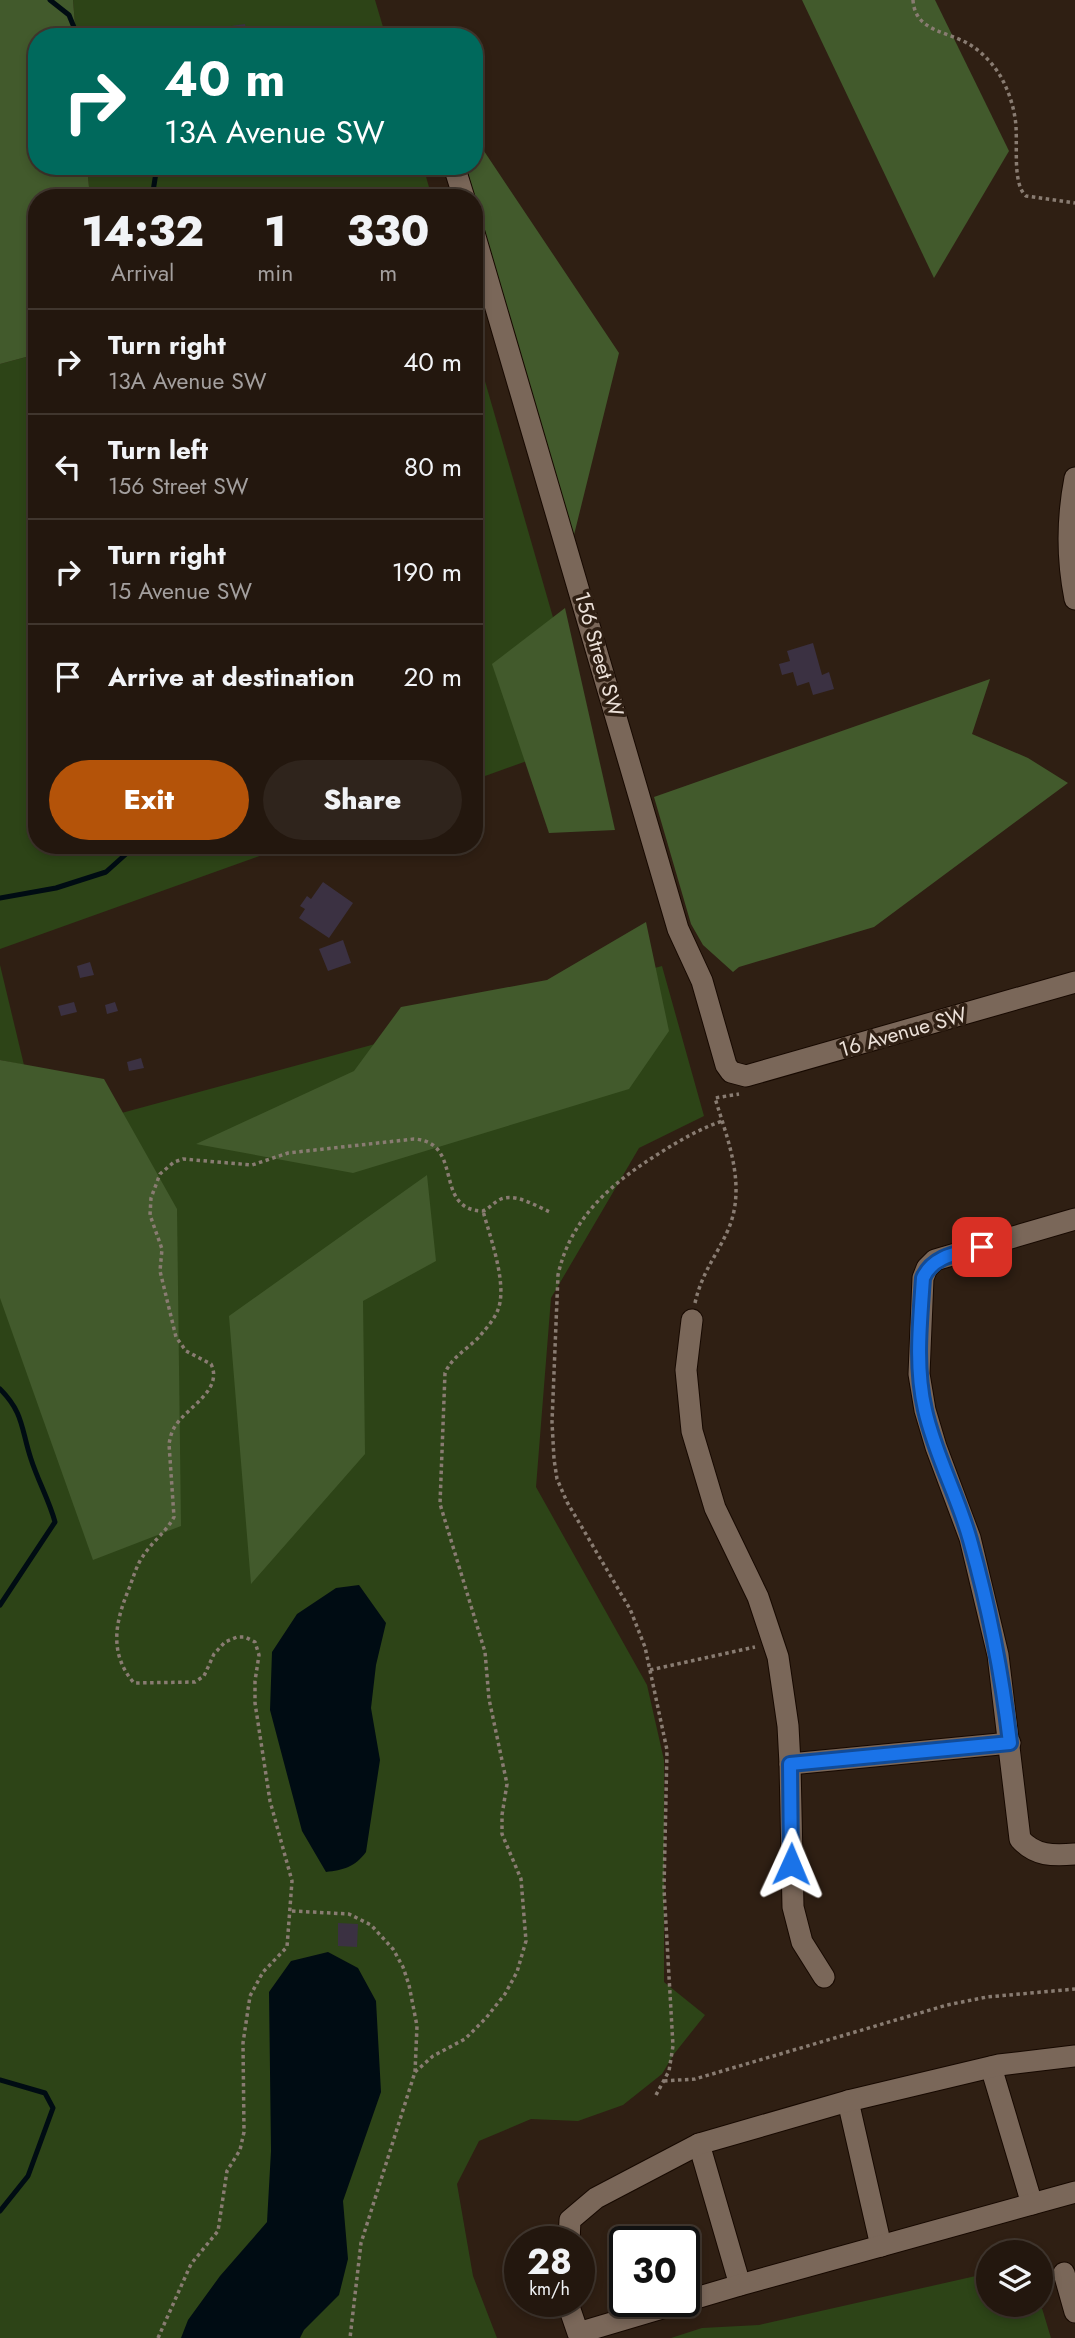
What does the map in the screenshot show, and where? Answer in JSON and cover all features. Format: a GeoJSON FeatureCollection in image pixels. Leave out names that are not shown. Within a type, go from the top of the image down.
{"type":"FeatureCollection","features":[{"type":"Feature","properties":{"kind":"street","name":"156 Street SW"},"geometry":{"type":"LineString","coordinates":[[483,263],[678,929],[702,981],[726,1065],[731,1072]]}},
{"type":"Feature","properties":{"kind":"street"},"geometry":{"type":"LineString","coordinates":[[1075,478],[1070,503],[1069,531],[1071,579],[1075,599]]}},
{"type":"Feature","properties":{"kind":"street","name":"16 Avenue SW"},"geometry":{"type":"LineString","coordinates":[[731,1072],[746,1076],[1075,982]]}},
{"type":"Feature","properties":{"kind":"street"},"geometry":{"type":"LineString","coordinates":[[1075,1219],[935,1260],[927,1268],[923,1278],[919,1374],[925,1410],[936,1447],[970,1538],[998,1655],[1020,1839],[1028,1849],[1057,1856],[1075,1854]]}},
{"type":"Feature","properties":{"kind":"street"},"geometry":{"type":"LineString","coordinates":[[692,1320],[686,1370],[694,1442],[715,1508],[758,1597],[774,1643],[785,1700],[790,1764],[793,1907],[802,1942],[824,1977]]}},
{"type":"Feature","properties":{"kind":"street"},"geometry":{"type":"LineString","coordinates":[[790,1764],[1010,1743]]}},
{"type":"Feature","properties":{"kind":"street"},"geometry":{"type":"LineString","coordinates":[[570,2226],[570,2220],[596,2199],[699,2144],[848,2101],[991,2067],[1075,2056]]}},
{"type":"Feature","properties":{"kind":"street"},"geometry":{"type":"LineString","coordinates":[[991,2067],[1032,2204]]}},
{"type":"Feature","properties":{"kind":"street"},"geometry":{"type":"LineString","coordinates":[[848,2101],[881,2246]]}},
{"type":"Feature","properties":{"kind":"street"},"geometry":{"type":"LineString","coordinates":[[699,2144],[740,2285]]}},
{"type":"Feature","properties":{"kind":"street"},"geometry":{"type":"LineString","coordinates":[[572,2317],[578,2333],[1075,2192]]}},
{"type":"Feature","properties":{"kind":"street"},"geometry":{"type":"LineString","coordinates":[[1064,2273],[1075,2312]]}},
{"type":"Feature","properties":{"kind":"path"},"geometry":{"type":"LineString","coordinates":[[913,0],[914,10],[921,23],[972,45],[995,67],[1003,80],[1016,119],[1018,181],[1022,192],[1026,197],[1075,203]]}},
{"type":"Feature","properties":{"kind":"path"},"geometry":{"type":"LineString","coordinates":[[692,1320],[700,1281],[733,1213],[735,1165],[715,1098],[752,1091]]}},
{"type":"Feature","properties":{"kind":"path"},"geometry":{"type":"LineString","coordinates":[[656,2095],[671,2062],[673,2028],[664,1889],[667,1750],[645,1647],[630,1609],[567,1502],[557,1479],[552,1422],[558,1275],[570,1239],[609,1188],[634,1169],[697,1130],[722,1121]]}},
{"type":"Feature","properties":{"kind":"path"},"geometry":{"type":"LineString","coordinates":[[158,2338],[191,2264],[218,2231],[227,2171],[240,2150],[244,2132],[243,2043],[250,1996],[263,1972],[287,1947],[292,1911],[292,1881],[273,1816],[255,1703],[259,1655],[255,1642],[245,1637],[237,1637],[225,1642],[214,1654],[204,1676],[189,1684],[162,1681],[134,1683],[122,1667],[116,1648],[120,1610],[137,1568],[145,1553],[174,1517],[169,1444],[171,1435],[183,1417],[206,1394],[214,1376],[211,1364],[186,1351],[176,1337],[160,1271],[162,1249],[151,1223],[151,1198],[160,1174],[174,1162],[183,1159],[252,1166],[288,1153],[414,1139],[429,1143],[441,1155],[458,1203],[475,1211],[483,1211],[500,1199],[509,1197],[521,1199],[550,1212]]}},
{"type":"Feature","properties":{"kind":"path"},"geometry":{"type":"LineString","coordinates":[[415,2072],[433,2056],[465,2039],[486,2018],[505,1994],[517,1972],[526,1941],[520,1880],[502,1834],[507,1784],[489,1699],[485,1652],[440,1504],[445,1373],[451,1362],[477,1339],[489,1324],[500,1303],[496,1262],[483,1211]]}},
{"type":"Feature","properties":{"kind":"path"},"geometry":{"type":"LineString","coordinates":[[650,1670],[774,1643]]}},
{"type":"Feature","properties":{"kind":"path"},"geometry":{"type":"LineString","coordinates":[[292,1911],[348,1914],[372,1925],[403,1967],[414,2007],[417,2052],[415,2072],[361,2243],[350,2338]]}},
{"type":"Feature","properties":{"kind":"path"},"geometry":{"type":"LineString","coordinates":[[664,2081],[695,2079],[966,2000],[1075,1989]]}},
{"type":"Feature","properties":{"kind":"green space"},"geometry":{"type":"Polygon","coordinates":[[[0,0],[73,0],[75,28],[28,28],[28,175],[88,175],[89,189],[28,189],[28,356],[0,364],[0,0]]]}},
{"type":"Feature","properties":{"kind":"green space"},"geometry":{"type":"Polygon","coordinates":[[[73,0],[375,0],[383,28],[75,28],[73,0]]]}},
{"type":"Feature","properties":{"kind":"green space"},"geometry":{"type":"Polygon","coordinates":[[[802,0],[935,0],[1009,151],[934,278],[802,0]]]}},
{"type":"Feature","properties":{"kind":"green space"},"geometry":{"type":"Polygon","coordinates":[[[483,149],[619,353],[573,539],[483,225],[483,189],[473,189],[469,175],[483,175],[483,149]]]}},
{"type":"Feature","properties":{"kind":"green space"},"geometry":{"type":"Polygon","coordinates":[[[88,175],[426,175],[429,189],[89,189],[88,175]]]}},
{"type":"Feature","properties":{"kind":"green space"},"geometry":{"type":"Polygon","coordinates":[[[28,356],[28,854],[265,854],[0,949],[0,364],[28,356]]]}},
{"type":"Feature","properties":{"kind":"green space"},"geometry":{"type":"Polygon","coordinates":[[[483,374],[588,739],[483,777],[483,374]]]}},
{"type":"Feature","properties":{"kind":"green space"},"geometry":{"type":"Polygon","coordinates":[[[565,608],[615,830],[549,833],[492,664],[565,608]]]}},
{"type":"Feature","properties":{"kind":"green space"},"geometry":{"type":"Polygon","coordinates":[[[990,679],[972,734],[1028,758],[1068,783],[874,927],[739,967],[733,972],[703,945],[691,924],[654,797],[990,679]]]}},
{"type":"Feature","properties":{"kind":"green space"},"geometry":{"type":"Polygon","coordinates":[[[646,922],[669,1031],[629,1089],[353,1173],[196,1144],[354,1071],[401,1007],[547,980],[646,922]]]}},
{"type":"Feature","properties":{"kind":"green space"},"geometry":{"type":"Polygon","coordinates":[[[0,965],[24,1065],[0,1060],[0,965]]]}},
{"type":"Feature","properties":{"kind":"green space"},"geometry":{"type":"Polygon","coordinates":[[[662,966],[704,1116],[639,1148],[551,1298],[536,1487],[647,1685],[664,1760],[664,1982],[705,2015],[662,2074],[623,2105],[578,2121],[531,2119],[479,2141],[457,2184],[473,2276],[497,2338],[0,2338],[0,1146],[662,966]]]}},
{"type":"Feature","properties":{"kind":"green space"},"geometry":{"type":"Polygon","coordinates":[[[0,1060],[104,1079],[177,1209],[181,1526],[93,1560],[0,1298],[0,1060]]]}},
{"type":"Feature","properties":{"kind":"green space"},"geometry":{"type":"Polygon","coordinates":[[[427,1175],[436,1261],[363,1301],[365,1454],[251,1584],[229,1316],[427,1175]]]}},
{"type":"Feature","properties":{"kind":"green space"},"geometry":{"type":"Polygon","coordinates":[[[976,2276],[976,2317],[1045,2317],[1051,2338],[671,2338],[702,2328],[759,2325],[976,2276]]]}},
{"type":"Feature","properties":{"kind":"shaded area"},"geometry":{"type":"Polygon","coordinates":[[[359,1585],[386,1623],[376,1665],[371,1708],[380,1760],[366,1852],[348,1867],[326,1872],[302,1831],[270,1710],[272,1652],[297,1614],[336,1588],[359,1585]]]}},
{"type":"Feature","properties":{"kind":"shaded area"},"geometry":{"type":"Polygon","coordinates":[[[328,1952],[358,1968],[376,2001],[381,2092],[343,2201],[348,2259],[339,2295],[304,2330],[300,2338],[181,2338],[188,2320],[220,2276],[267,2222],[271,2151],[269,1992],[291,1961],[328,1952]]]}},
{"type":"Feature","properties":{"kind":"building"},"geometry":{"type":"Polygon","coordinates":[[[245,24],[246,28],[225,28],[245,24]]]}},
{"type":"Feature","properties":{"kind":"building"},"geometry":{"type":"Polygon","coordinates":[[[813,643],[822,675],[829,672],[834,689],[813,695],[809,682],[797,686],[793,672],[782,675],[779,664],[790,661],[787,651],[813,643]]]}},
{"type":"Feature","properties":{"kind":"building"},"geometry":{"type":"Polygon","coordinates":[[[323,882],[353,903],[329,938],[299,918],[305,909],[300,906],[307,896],[311,899],[323,882]]]}},
{"type":"Feature","properties":{"kind":"building"},"geometry":{"type":"Polygon","coordinates":[[[343,940],[351,963],[328,971],[319,949],[343,940]]]}},
{"type":"Feature","properties":{"kind":"building"},"geometry":{"type":"Polygon","coordinates":[[[90,962],[94,975],[80,978],[77,966],[90,962]]]}},
{"type":"Feature","properties":{"kind":"building"},"geometry":{"type":"Polygon","coordinates":[[[74,1002],[77,1012],[61,1016],[58,1006],[74,1002]]]}},
{"type":"Feature","properties":{"kind":"building"},"geometry":{"type":"Polygon","coordinates":[[[115,1002],[118,1011],[107,1014],[105,1005],[115,1002]]]}},
{"type":"Feature","properties":{"kind":"building"},"geometry":{"type":"Polygon","coordinates":[[[141,1058],[144,1068],[129,1071],[127,1062],[141,1058]]]}},
{"type":"Feature","properties":{"kind":"building"},"geometry":{"type":"Polygon","coordinates":[[[338,1923],[358,1924],[357,1947],[338,1946],[338,1923]]]}},
{"type":"Feature","properties":{"kind":"waterway"},"geometry":{"type":"LineString","coordinates":[[50,0],[69,15],[74,28]]}},
{"type":"Feature","properties":{"kind":"waterway"},"geometry":{"type":"LineString","coordinates":[[153,189],[156,175]]}},
{"type":"Feature","properties":{"kind":"waterway"},"geometry":{"type":"LineString","coordinates":[[0,898],[56,888],[106,872],[126,854]]}},
{"type":"Feature","properties":{"kind":"waterway"},"geometry":{"type":"LineString","coordinates":[[0,1389],[18,1414],[55,1522],[0,1605]]}},
{"type":"Feature","properties":{"kind":"waterway"},"geometry":{"type":"LineString","coordinates":[[0,2080],[45,2093],[53,2108],[28,2176],[0,2211]]}},
{"type":"Feature","properties":{"kind":"route"},"geometry":{"type":"LineString","coordinates":[[791,1864],[790,1764],[1010,1743],[998,1655],[986,1602],[970,1538],[925,1410],[919,1374],[923,1278],[927,1268],[935,1260],[982,1247]]}}]}
